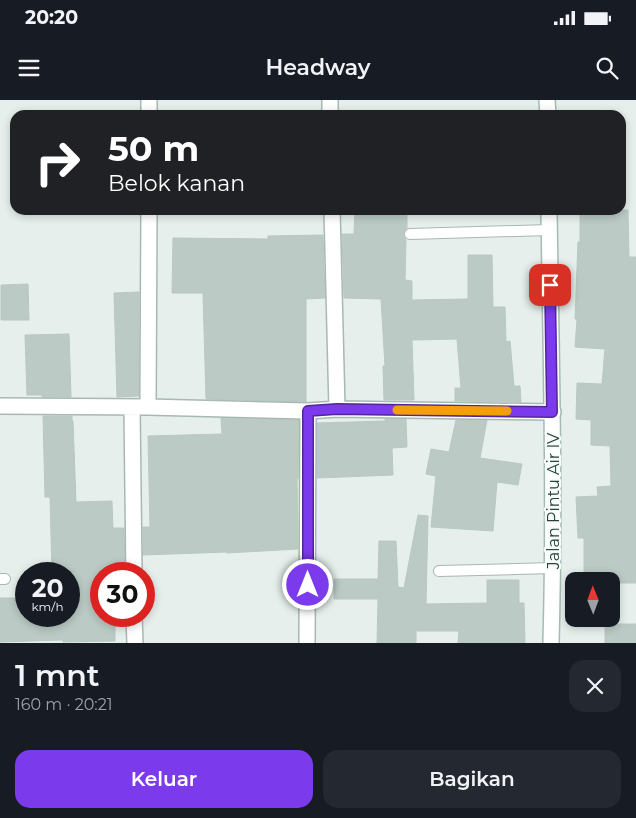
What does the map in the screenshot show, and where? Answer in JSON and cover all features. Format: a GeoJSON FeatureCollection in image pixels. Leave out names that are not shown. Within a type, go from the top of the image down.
{"type":"FeatureCollection","features":[{"type":"Feature","properties":{"kind":"street"},"geometry":{"type":"LineString","coordinates":[[148,407],[149,215]]}},
{"type":"Feature","properties":{"kind":"street"},"geometry":{"type":"LineString","coordinates":[[332,215],[337,409]]}},
{"type":"Feature","properties":{"kind":"street","name":"Jalan Pintu Air IV"},"geometry":{"type":"LineString","coordinates":[[549,215],[553,568],[551,643]]}},
{"type":"Feature","properties":{"kind":"street"},"geometry":{"type":"LineString","coordinates":[[0,406],[308,411],[337,409],[552,412]]}},
{"type":"Feature","properties":{"kind":"street"},"geometry":{"type":"LineString","coordinates":[[132,407],[134,562]]}},
{"type":"Feature","properties":{"kind":"street"},"geometry":{"type":"LineString","coordinates":[[308,411],[308,643]]}},
{"type":"Feature","properties":{"kind":"street"},"geometry":{"type":"LineString","coordinates":[[134,627],[135,643]]}},
{"type":"Feature","properties":{"kind":"lane"},"geometry":{"type":"LineString","coordinates":[[410,234],[549,230]]}},
{"type":"Feature","properties":{"kind":"lane"},"geometry":{"type":"LineString","coordinates":[[439,571],[553,568]]}},
{"type":"Feature","properties":{"kind":"building"},"geometry":{"type":"Polygon","coordinates":[[[626,210],[628,210],[629,257],[636,257],[636,583],[620,583],[620,572],[584,572],[584,538],[578,538],[576,497],[598,496],[597,487],[611,486],[610,446],[591,445],[591,420],[576,419],[577,383],[602,384],[605,349],[575,347],[578,242],[580,242],[580,215],[626,215],[626,210]]]}},
{"type":"Feature","properties":{"kind":"building"},"geometry":{"type":"Polygon","coordinates":[[[355,215],[407,215],[407,228],[403,234],[406,240],[405,280],[412,281],[412,300],[468,299],[468,255],[492,255],[493,307],[505,307],[506,342],[510,341],[514,386],[520,386],[521,402],[455,401],[455,388],[461,388],[457,339],[412,340],[414,400],[384,400],[383,366],[385,366],[381,299],[344,298],[342,234],[354,234],[355,215]]]}},
{"type":"Feature","properties":{"kind":"building"},"geometry":{"type":"Polygon","coordinates":[[[323,235],[325,298],[306,299],[306,402],[206,399],[203,293],[172,293],[173,238],[268,239],[268,236],[323,235]]]}},
{"type":"Feature","properties":{"kind":"building"},"geometry":{"type":"Polygon","coordinates":[[[28,284],[29,320],[1,320],[1,285],[28,284]]]}},
{"type":"Feature","properties":{"kind":"building"},"geometry":{"type":"Polygon","coordinates":[[[139,292],[139,396],[117,397],[114,293],[139,292]]]}},
{"type":"Feature","properties":{"kind":"building"},"geometry":{"type":"Polygon","coordinates":[[[69,334],[71,397],[27,395],[25,335],[69,334]]]}},
{"type":"Feature","properties":{"kind":"building"},"geometry":{"type":"Polygon","coordinates":[[[43,416],[72,416],[76,502],[112,501],[113,528],[124,528],[125,562],[90,562],[90,627],[115,627],[115,641],[0,642],[0,598],[15,598],[15,627],[80,627],[80,562],[52,562],[50,497],[45,497],[43,416]]]}},
{"type":"Feature","properties":{"kind":"building"},"geometry":{"type":"Polygon","coordinates":[[[221,418],[299,420],[297,479],[298,549],[143,555],[143,527],[150,527],[148,436],[222,434],[221,418]]]}},
{"type":"Feature","properties":{"kind":"building"},"geometry":{"type":"Polygon","coordinates":[[[385,419],[406,419],[407,447],[392,448],[393,475],[317,478],[317,423],[385,421],[385,419]]]}},
{"type":"Feature","properties":{"kind":"building"},"geometry":{"type":"Polygon","coordinates":[[[456,420],[487,420],[480,458],[522,464],[518,485],[497,482],[493,531],[431,527],[436,476],[426,474],[431,449],[449,452],[456,420]]]}},
{"type":"Feature","properties":{"kind":"building"},"geometry":{"type":"Polygon","coordinates":[[[418,515],[428,516],[426,604],[487,603],[487,580],[519,580],[519,603],[524,603],[525,643],[458,643],[459,631],[416,631],[416,643],[377,643],[378,599],[334,599],[334,579],[378,579],[379,541],[396,541],[398,587],[404,588],[418,515]]]}},
{"type":"Feature","properties":{"kind":"building"},"geometry":{"type":"Polygon","coordinates":[[[620,624],[636,624],[636,643],[605,643],[605,628],[620,628],[620,624]]]}},
{"type":"Feature","properties":{"kind":"slow traffic"},"geometry":{"type":"LineString","coordinates":[[397,410],[507,411]]}},
{"type":"Feature","properties":{"kind":"route"},"geometry":{"type":"LineString","coordinates":[[308,585],[308,411],[337,409],[552,412],[550,285]]}}]}
